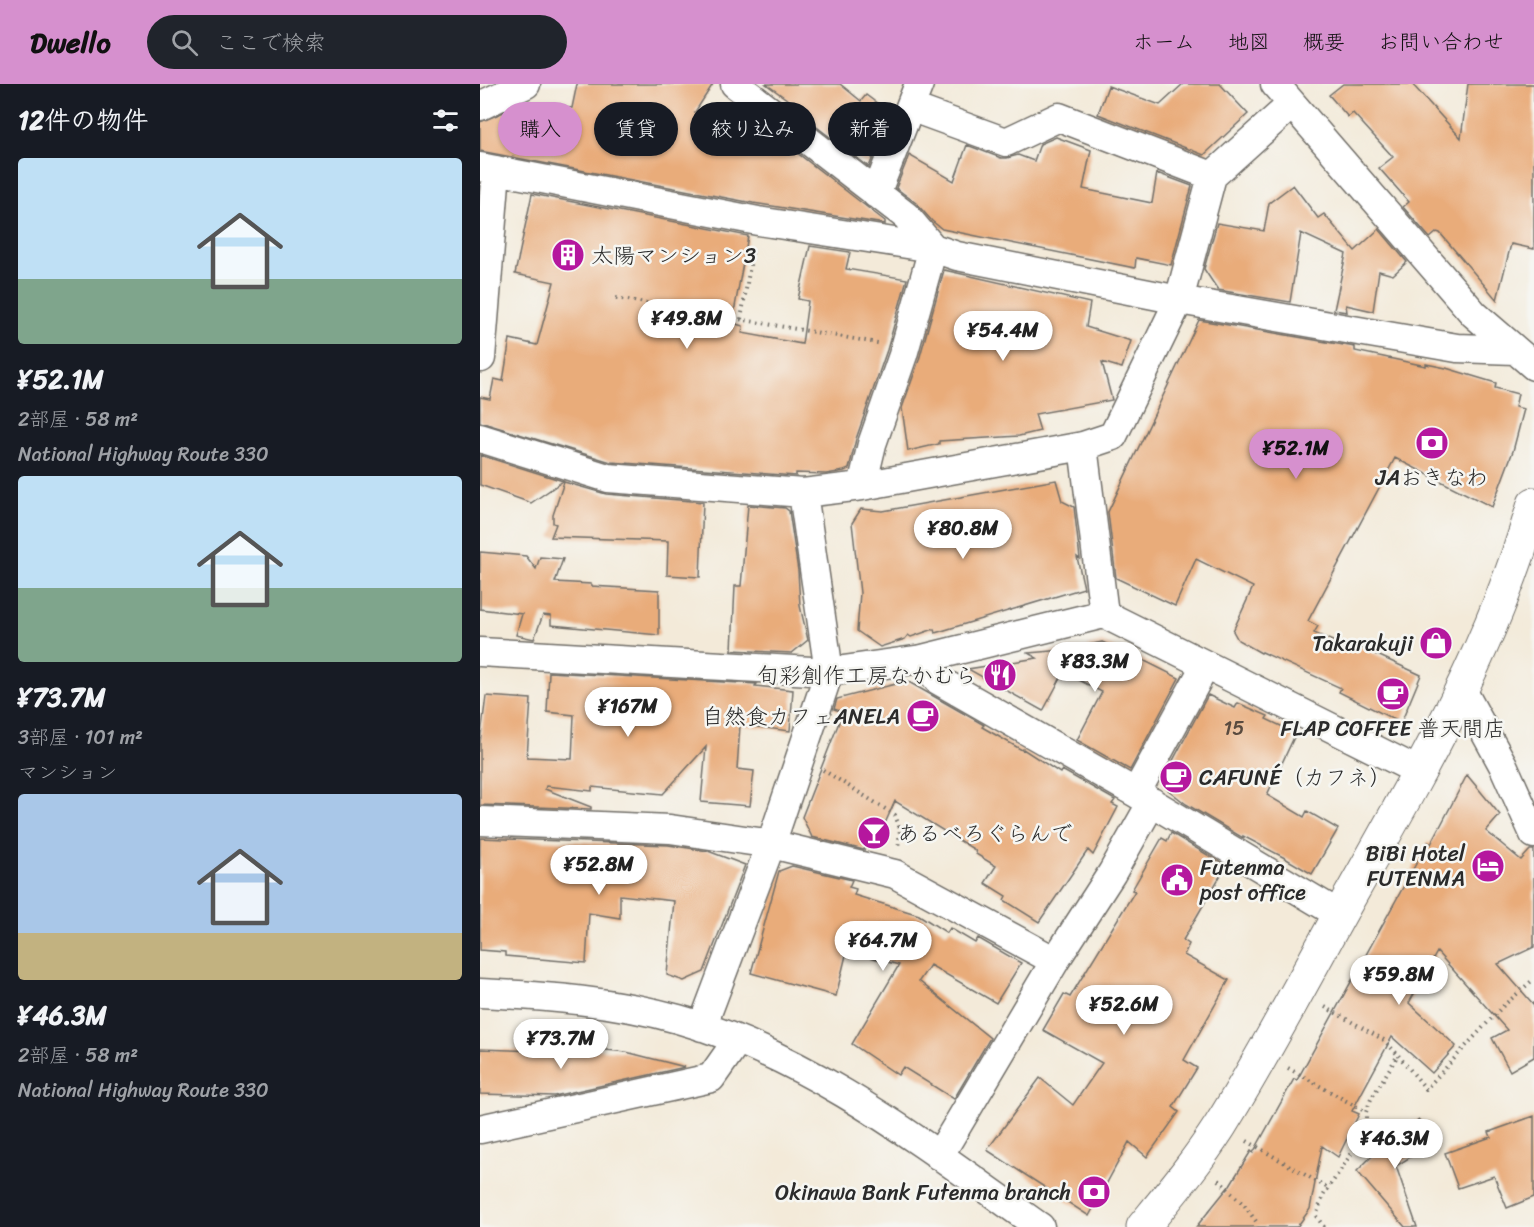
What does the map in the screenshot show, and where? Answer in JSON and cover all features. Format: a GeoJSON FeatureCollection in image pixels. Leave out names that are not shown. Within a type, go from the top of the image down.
{"type":"FeatureCollection","features":[{"type":"Feature","properties":{"kind":"highway"},"geometry":{"type":"LineString","coordinates":[[1143,1227],[1173,1191],[1219,1127],[1263,1054],[1420,772],[1478,658],[1522,544],[1534,504]]}},
{"type":"Feature","properties":{"kind":"street"},"geometry":{"type":"LineString","coordinates":[[480,106],[526,84]]}},
{"type":"Feature","properties":{"kind":"street"},"geometry":{"type":"LineString","coordinates":[[735,84],[906,216],[933,248]]}},
{"type":"Feature","properties":{"kind":"street"},"geometry":{"type":"LineString","coordinates":[[480,438],[608,478],[803,493],[862,486],[1083,446],[1113,436],[1179,300],[1212,177],[1283,94],[1474,314],[1525,358]]}},
{"type":"Feature","properties":{"kind":"street"},"geometry":{"type":"LineString","coordinates":[[876,194],[915,96],[1006,142],[1059,117],[1212,177]]}},
{"type":"Feature","properties":{"kind":"street"},"geometry":{"type":"LineString","coordinates":[[481,358],[488,168],[758,220],[933,248],[957,256],[1179,300],[1525,358]]}},
{"type":"Feature","properties":{"kind":"street"},"geometry":{"type":"LineString","coordinates":[[862,486],[872,444],[905,347],[933,248]]}},
{"type":"Feature","properties":{"kind":"street"},"geometry":{"type":"LineString","coordinates":[[1083,446],[1104,614]]}},
{"type":"Feature","properties":{"kind":"street"},"geometry":{"type":"LineString","coordinates":[[702,1027],[771,844],[829,672],[803,493]]}},
{"type":"Feature","properties":{"kind":"street"},"geometry":{"type":"LineString","coordinates":[[480,652],[829,672],[922,658],[1104,614],[1420,772]]}},
{"type":"Feature","properties":{"kind":"street"},"geometry":{"type":"LineString","coordinates":[[922,658],[938,680],[1144,797],[1340,915]]}},
{"type":"Feature","properties":{"kind":"street"},"geometry":{"type":"LineString","coordinates":[[939,1156],[1055,961],[1112,873],[1144,797],[1205,666]]}},
{"type":"Feature","properties":{"kind":"street"},"geometry":{"type":"LineString","coordinates":[[1462,690],[1503,765],[1534,834]]}},
{"type":"Feature","properties":{"kind":"street"},"geometry":{"type":"LineString","coordinates":[[480,821],[669,829],[771,844],[896,874],[1055,961]]}},
{"type":"Feature","properties":{"kind":"street"},"geometry":{"type":"LineString","coordinates":[[480,993],[524,995],[603,1004],[677,1019],[737,1041],[785,1062],[845,1093],[1040,1227]]}},
{"type":"Feature","properties":{"kind":"street"},"geometry":{"type":"LineString","coordinates":[[480,1129],[711,1078],[737,1041]]}},
{"type":"Feature","properties":{"kind":"path"},"geometry":{"type":"LineString","coordinates":[[741,319],[758,220]]}},
{"type":"Feature","properties":{"kind":"path"},"geometry":{"type":"LineString","coordinates":[[616,298],[905,347]]}},
{"type":"Feature","properties":{"kind":"path"},"geometry":{"type":"LineString","coordinates":[[800,756],[895,815],[900,829],[896,874]]}},
{"type":"Feature","properties":{"kind":"path"},"geometry":{"type":"LineString","coordinates":[[1298,992],[1384,1041],[1426,1089],[1502,1007],[1534,979]]}},
{"type":"Feature","properties":{"kind":"path"},"geometry":{"type":"LineString","coordinates":[[1263,1054],[1366,1112]]}},
{"type":"Feature","properties":{"kind":"path"},"geometry":{"type":"LineString","coordinates":[[1324,1227],[1316,1216],[1328,1188],[1366,1132],[1366,1112],[1371,1099],[1398,1055]]}},
{"type":"Feature","properties":{"kind":"path"},"geometry":{"type":"LineString","coordinates":[[1219,1127],[1302,1171],[1328,1188]]}},
{"type":"Feature","properties":{"kind":"path"},"geometry":{"type":"LineString","coordinates":[[1195,1161],[1222,1183],[1245,1206],[1258,1224]]}},
{"type":"Feature","properties":{"kind":"building"},"geometry":{"type":"Polygon","coordinates":[[[577,84],[713,84],[701,102],[690,102],[690,156],[801,156],[885,221],[885,224],[753,203],[506,156],[582,156],[582,102],[573,102],[577,84]]]}},
{"type":"Feature","properties":{"kind":"building"},"geometry":{"type":"Polygon","coordinates":[[[766,84],[840,84],[861,101],[866,95],[875,102],[828,102],[828,136],[816,126],[816,102],[791,102],[766,84]]]}},
{"type":"Feature","properties":{"kind":"building"},"geometry":{"type":"Polygon","coordinates":[[[1183,84],[1220,84],[1248,114],[1204,155],[1098,114],[1108,86],[1160,105],[1183,84]]]}},
{"type":"Feature","properties":{"kind":"building"},"geometry":{"type":"Polygon","coordinates":[[[1343,84],[1412,84],[1461,138],[1468,84],[1534,84],[1534,249],[1511,244],[1497,300],[1440,233],[1437,232],[1430,238],[1403,207],[1409,202],[1379,168],[1393,157],[1353,113],[1348,117],[1329,95],[1343,84]]]}},
{"type":"Feature","properties":{"kind":"building"},"geometry":{"type":"Polygon","coordinates":[[[498,114],[498,154],[480,151],[480,122],[498,114]]]}},
{"type":"Feature","properties":{"kind":"building"},"geometry":{"type":"Polygon","coordinates":[[[1056,137],[1091,150],[1083,189],[1152,203],[1157,173],[1192,186],[1171,265],[1136,258],[1135,268],[942,229],[916,203],[896,188],[909,156],[954,181],[967,145],[1001,158],[1018,155],[1034,161],[1040,144],[1056,137]]]}},
{"type":"Feature","properties":{"kind":"building"},"geometry":{"type":"Polygon","coordinates":[[[855,156],[873,156],[869,167],[855,156]]]}},
{"type":"Feature","properties":{"kind":"building"},"geometry":{"type":"Polygon","coordinates":[[[1293,185],[1318,218],[1324,214],[1355,251],[1379,229],[1407,262],[1393,275],[1379,271],[1373,311],[1346,305],[1347,312],[1334,310],[1346,254],[1301,233],[1290,302],[1218,290],[1204,269],[1217,223],[1264,231],[1269,203],[1293,185]]]}},
{"type":"Feature","properties":{"kind":"building"},"geometry":{"type":"Polygon","coordinates":[[[532,194],[748,236],[732,323],[743,326],[742,333],[802,344],[808,301],[798,299],[810,246],[850,252],[846,269],[907,279],[887,350],[856,439],[849,469],[826,474],[796,473],[796,476],[611,462],[480,422],[480,397],[490,399],[494,379],[503,381],[510,339],[537,345],[554,282],[515,274],[532,194]]]}},
{"type":"Feature","properties":{"kind":"building"},"geometry":{"type":"Polygon","coordinates":[[[944,270],[1090,303],[1086,327],[1131,341],[1122,368],[1102,362],[1112,400],[1035,414],[1040,431],[1019,436],[939,441],[939,444],[908,451],[902,408],[919,360],[944,270]]]}},
{"type":"Feature","properties":{"kind":"building"},"geometry":{"type":"Polygon","coordinates":[[[1199,320],[1355,347],[1355,351],[1446,368],[1496,383],[1495,388],[1518,394],[1515,407],[1524,409],[1513,451],[1492,507],[1395,458],[1308,621],[1318,626],[1314,633],[1358,652],[1360,647],[1421,675],[1401,723],[1339,692],[1341,688],[1261,653],[1238,640],[1233,631],[1253,587],[1196,559],[1175,606],[1116,578],[1108,512],[1199,320]]]}},
{"type":"Feature","properties":{"kind":"building"},"geometry":{"type":"Polygon","coordinates":[[[480,455],[563,481],[531,503],[480,485],[480,455]]]}},
{"type":"Feature","properties":{"kind":"building"},"geometry":{"type":"Polygon","coordinates":[[[1056,480],[1062,501],[1074,507],[1080,559],[1077,557],[1084,588],[935,633],[934,629],[911,637],[908,635],[905,639],[880,647],[857,631],[860,593],[852,523],[861,509],[883,511],[1056,480]]]}},
{"type":"Feature","properties":{"kind":"building"},"geometry":{"type":"Polygon","coordinates":[[[564,482],[606,494],[703,502],[700,577],[667,575],[668,541],[551,537],[556,524],[553,523],[553,515],[564,482]]]}},
{"type":"Feature","properties":{"kind":"building"},"geometry":{"type":"Polygon","coordinates":[[[748,505],[785,508],[789,511],[798,571],[800,606],[808,640],[792,653],[732,650],[735,586],[741,586],[748,505]]]}},
{"type":"Feature","properties":{"kind":"building"},"geometry":{"type":"Polygon","coordinates":[[[480,552],[526,556],[536,569],[540,557],[563,559],[555,582],[659,590],[659,635],[551,625],[551,616],[543,615],[534,639],[516,635],[522,614],[480,609],[480,552]]]}},
{"type":"Feature","properties":{"kind":"building"},"geometry":{"type":"Polygon","coordinates":[[[1102,642],[1179,678],[1130,770],[1077,740],[1102,692],[1064,672],[1043,711],[968,669],[1037,658],[1028,653],[1087,648],[1089,645],[1102,642]]]}},
{"type":"Feature","properties":{"kind":"building"},"geometry":{"type":"Polygon","coordinates":[[[549,672],[757,684],[755,686],[793,690],[790,731],[740,725],[737,769],[754,771],[750,806],[701,802],[706,747],[663,794],[592,787],[592,791],[546,786],[545,789],[591,807],[591,809],[480,805],[480,743],[486,696],[531,699],[527,757],[572,759],[574,715],[547,712],[549,672]]]}},
{"type":"Feature","properties":{"kind":"building"},"geometry":{"type":"Polygon","coordinates":[[[907,681],[984,725],[982,727],[1023,749],[1060,773],[1062,770],[1115,800],[1112,804],[1118,807],[1093,855],[1088,850],[1039,922],[1004,900],[1006,896],[985,883],[996,866],[976,854],[975,850],[895,801],[874,848],[866,845],[864,850],[812,837],[802,817],[843,712],[834,709],[837,699],[907,681]]]}},
{"type":"Feature","properties":{"kind":"building"},"geometry":{"type":"Polygon","coordinates":[[[1208,695],[1235,708],[1238,703],[1268,716],[1266,719],[1296,733],[1267,795],[1304,817],[1307,811],[1338,829],[1312,874],[1243,836],[1243,838],[1186,804],[1167,789],[1162,781],[1208,695]]]}},
{"type":"Feature","properties":{"kind":"building"},"geometry":{"type":"Polygon","coordinates":[[[1467,775],[1500,815],[1486,831],[1521,860],[1530,850],[1534,850],[1534,947],[1498,964],[1534,1005],[1534,1057],[1510,1071],[1492,1038],[1507,1030],[1437,952],[1409,1003],[1456,1046],[1432,1073],[1392,1037],[1352,1111],[1359,1114],[1338,1157],[1322,1146],[1310,1209],[1297,1227],[1196,1227],[1230,1185],[1251,1151],[1253,1153],[1294,1079],[1297,1080],[1428,842],[1431,844],[1467,775]]]}},
{"type":"Feature","properties":{"kind":"building"},"geometry":{"type":"Polygon","coordinates":[[[1171,833],[1226,866],[1183,940],[1189,944],[1184,955],[1229,980],[1184,1060],[1197,1068],[1173,1107],[1179,1112],[1147,1157],[1129,1142],[1089,1216],[987,1150],[1040,1078],[1073,1105],[1102,1063],[1043,1030],[1064,994],[1070,997],[1135,891],[1132,890],[1162,838],[1167,841],[1171,833]]]}},
{"type":"Feature","properties":{"kind":"building"},"geometry":{"type":"Polygon","coordinates":[[[480,838],[668,845],[708,851],[745,865],[704,972],[684,981],[667,975],[674,901],[620,895],[620,918],[589,913],[586,963],[505,956],[505,952],[480,950],[480,838]]]}},
{"type":"Feature","properties":{"kind":"building"},"geometry":{"type":"Polygon","coordinates":[[[792,866],[852,880],[849,887],[856,889],[854,895],[919,915],[947,933],[950,928],[975,943],[978,938],[1021,963],[996,1003],[930,965],[919,981],[990,1038],[954,1099],[903,1067],[898,1075],[852,1044],[899,965],[847,951],[836,996],[751,973],[779,871],[792,866]]]}},
{"type":"Feature","properties":{"kind":"building"},"geometry":{"type":"Polygon","coordinates":[[[568,1046],[626,1052],[685,1067],[554,1096],[480,1094],[480,1049],[568,1052],[568,1046]]]}},
{"type":"Feature","properties":{"kind":"building"},"geometry":{"type":"Polygon","coordinates":[[[1534,1116],[1534,1197],[1507,1208],[1494,1176],[1458,1188],[1445,1153],[1491,1137],[1489,1132],[1534,1116]]]}},
{"type":"Feature","properties":{"kind":"building"},"geometry":{"type":"Polygon","coordinates":[[[1419,1120],[1434,1142],[1396,1166],[1417,1227],[1405,1227],[1357,1171],[1388,1140],[1419,1120]]]}},
{"type":"Feature","properties":{"kind":"place","name":"太陽マンション3"},"geometry":{"type":"Point","coordinates":[568,255]}},
{"type":"Feature","properties":{"kind":"place","name":"JAおきなわ"},"geometry":{"type":"Point","coordinates":[1432,443]}},
{"type":"Feature","properties":{"kind":"place","name":"Takarakuji"},"geometry":{"type":"Point","coordinates":[1436,643]}},
{"type":"Feature","properties":{"kind":"place","name":"旬彩創作工房なかむら"},"geometry":{"type":"Point","coordinates":[1000,675]}},
{"type":"Feature","properties":{"kind":"place","name":"FLAP COFFEE 普天間店"},"geometry":{"type":"Point","coordinates":[1393,694]}},
{"type":"Feature","properties":{"kind":"place","name":"自然食カフェANELA"},"geometry":{"type":"Point","coordinates":[923,716]}},
{"type":"Feature","properties":{"kind":"place","name":"CAFUNÉ（カフネ）"},"geometry":{"type":"Point","coordinates":[1176,777]}},
{"type":"Feature","properties":{"kind":"place","name":"あるべろぐらんで"},"geometry":{"type":"Point","coordinates":[874,833]}},
{"type":"Feature","properties":{"kind":"place","name":"BiBi Hotel FUTENMA"},"geometry":{"type":"Point","coordinates":[1488,866]}},
{"type":"Feature","properties":{"kind":"place","name":"Futenma post office"},"geometry":{"type":"Point","coordinates":[1177,880]}},
{"type":"Feature","properties":{"kind":"place","name":"Okinawa Bank Futenma branch"},"geometry":{"type":"Point","coordinates":[1094,1192]}}]}
